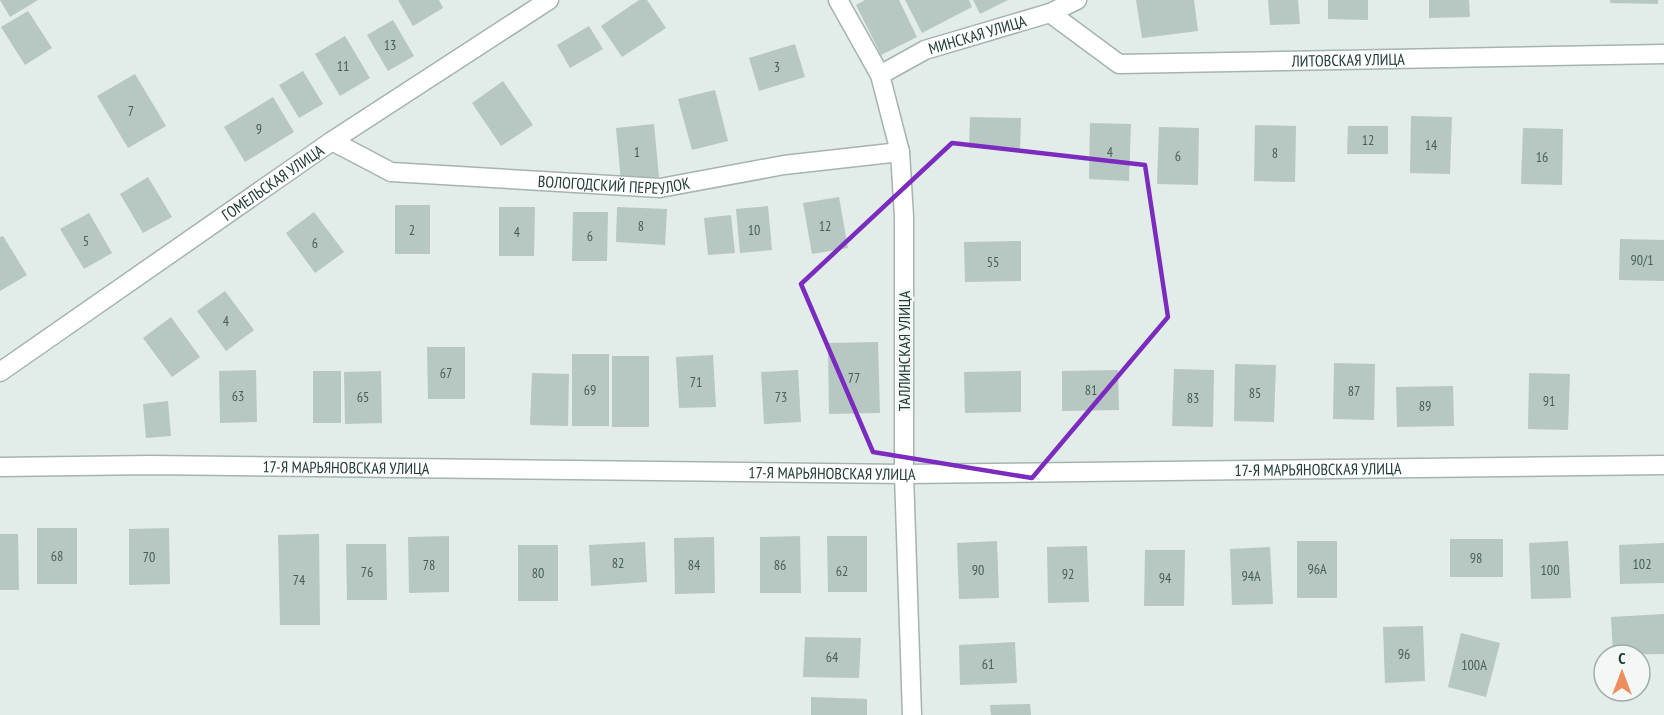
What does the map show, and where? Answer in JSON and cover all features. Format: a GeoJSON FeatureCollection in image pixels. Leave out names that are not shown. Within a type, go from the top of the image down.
{"type":"FeatureCollection","features":[{"type":"Feature","properties":{"kind":"street","name":"ГОМЕЛЬСКАЯ УЛИЦА"},"geometry":{"type":"LineString","coordinates":[[0,372],[332,141],[549,0]]}},
{"type":"Feature","properties":{"kind":"street","name":"ТАЛЛИНСКАЯ УЛИЦА"},"geometry":{"type":"LineString","coordinates":[[838,0],[880,75],[900,152],[904,217],[904,474],[912,715]]}},
{"type":"Feature","properties":{"kind":"street","name":"МИНСКАЯ УЛИЦА"},"geometry":{"type":"LineString","coordinates":[[880,75],[925,50],[1050,13],[1077,0]]}},
{"type":"Feature","properties":{"kind":"street","name":"ЛИТОВСКАЯ УЛИЦА"},"geometry":{"type":"LineString","coordinates":[[1050,13],[1119,64],[1664,54]]}},
{"type":"Feature","properties":{"kind":"street","name":"ВОЛОГОДСКИЙ ПЕРЕУЛОК"},"geometry":{"type":"LineString","coordinates":[[332,141],[391,172],[660,188],[784,165],[900,152]]}},
{"type":"Feature","properties":{"kind":"street","name":"17-Я МАРЬЯНОВСКАЯ УЛИЦА"},"geometry":{"type":"LineString","coordinates":[[0,467],[163,465],[904,474],[1664,465]]}},
{"type":"Feature","properties":{"kind":"highlighted area"},"geometry":{"type":"Polygon","coordinates":[[[952,143],[1145,165],[1168,317],[1032,478],[873,452],[801,284],[952,143]]]}},
{"type":"Feature","properties":{"kind":"building"},"geometry":{"type":"Polygon","coordinates":[[[0,0],[38,0],[10,17],[0,0]]]}},
{"type":"Feature","properties":{"kind":"building"},"geometry":{"type":"Polygon","coordinates":[[[398,0],[439,0],[443,8],[413,26],[398,0]]]}},
{"type":"Feature","properties":{"kind":"building"},"geometry":{"type":"Polygon","coordinates":[[[639,0],[647,0],[666,28],[622,57],[601,26],[639,0]]]}},
{"type":"Feature","properties":{"kind":"building"},"geometry":{"type":"Polygon","coordinates":[[[865,0],[899,0],[917,37],[881,55],[856,5],[865,0]]]}},
{"type":"Feature","properties":{"kind":"building"},"geometry":{"type":"Polygon","coordinates":[[[905,0],[969,0],[972,7],[922,33],[905,0]]]}},
{"type":"Feature","properties":{"kind":"building"},"geometry":{"type":"Polygon","coordinates":[[[973,0],[1008,0],[980,14],[973,0]]]}},
{"type":"Feature","properties":{"kind":"building"},"geometry":{"type":"Polygon","coordinates":[[[1136,0],[1194,0],[1198,31],[1142,38],[1136,0]]]}},
{"type":"Feature","properties":{"kind":"building"},"geometry":{"type":"Polygon","coordinates":[[[1268,0],[1298,0],[1300,24],[1270,25],[1268,0]]]}},
{"type":"Feature","properties":{"kind":"building"},"geometry":{"type":"Polygon","coordinates":[[[1328,0],[1368,0],[1368,20],[1328,19],[1328,0]]]}},
{"type":"Feature","properties":{"kind":"building"},"geometry":{"type":"Polygon","coordinates":[[[1429,0],[1469,0],[1470,17],[1429,18],[1429,0]]]}},
{"type":"Feature","properties":{"kind":"building"},"geometry":{"type":"Polygon","coordinates":[[[1610,0],[1658,0],[1658,4],[1610,3],[1610,0]]]}},
{"type":"Feature","properties":{"kind":"building"},"geometry":{"type":"Polygon","coordinates":[[[28,11],[52,48],[25,65],[1,27],[28,11]]]}},
{"type":"Feature","properties":{"kind":"building"},"geometry":{"type":"Polygon","coordinates":[[[393,20],[414,56],[388,71],[367,35],[393,20]]]}},
{"type":"Feature","properties":{"kind":"building"},"geometry":{"type":"Polygon","coordinates":[[[589,26],[603,49],[570,68],[557,45],[589,26]]]}},
{"type":"Feature","properties":{"kind":"building"},"geometry":{"type":"Polygon","coordinates":[[[345,36],[370,78],[340,96],[315,54],[345,36]]]}},
{"type":"Feature","properties":{"kind":"building"},"geometry":{"type":"Polygon","coordinates":[[[795,44],[805,77],[759,91],[749,58],[795,44]]]}},
{"type":"Feature","properties":{"kind":"building"},"geometry":{"type":"Polygon","coordinates":[[[303,71],[323,104],[299,118],[279,85],[303,71]]]}},
{"type":"Feature","properties":{"kind":"building"},"geometry":{"type":"Polygon","coordinates":[[[135,74],[166,126],[128,148],[97,96],[135,74]]]}},
{"type":"Feature","properties":{"kind":"building"},"geometry":{"type":"Polygon","coordinates":[[[503,81],[533,125],[501,146],[472,103],[503,81]]]}},
{"type":"Feature","properties":{"kind":"building"},"geometry":{"type":"Polygon","coordinates":[[[715,90],[728,141],[692,150],[678,99],[715,90]]]}},
{"type":"Feature","properties":{"kind":"building"},"geometry":{"type":"Polygon","coordinates":[[[273,97],[294,132],[245,162],[224,127],[273,97]]]}},
{"type":"Feature","properties":{"kind":"building"},"geometry":{"type":"Polygon","coordinates":[[[1411,116],[1452,117],[1450,174],[1410,173],[1411,116]]]}},
{"type":"Feature","properties":{"kind":"building"},"geometry":{"type":"Polygon","coordinates":[[[970,117],[1021,118],[1020,149],[969,148],[970,117]]]}},
{"type":"Feature","properties":{"kind":"building"},"geometry":{"type":"Polygon","coordinates":[[[1090,123],[1131,124],[1129,181],[1089,179],[1090,123]]]}},
{"type":"Feature","properties":{"kind":"building"},"geometry":{"type":"Polygon","coordinates":[[[654,124],[659,177],[621,181],[616,128],[654,124]]]}},
{"type":"Feature","properties":{"kind":"building"},"geometry":{"type":"Polygon","coordinates":[[[1255,125],[1296,126],[1295,182],[1254,181],[1255,125]]]}},
{"type":"Feature","properties":{"kind":"building"},"geometry":{"type":"Polygon","coordinates":[[[1348,126],[1388,126],[1388,154],[1347,154],[1348,126]]]}},
{"type":"Feature","properties":{"kind":"building"},"geometry":{"type":"Polygon","coordinates":[[[1159,127],[1199,128],[1198,185],[1157,184],[1159,127]]]}},
{"type":"Feature","properties":{"kind":"building"},"geometry":{"type":"Polygon","coordinates":[[[1523,128],[1563,129],[1562,185],[1521,184],[1523,128]]]}},
{"type":"Feature","properties":{"kind":"building"},"geometry":{"type":"Polygon","coordinates":[[[148,177],[172,217],[143,233],[120,194],[148,177]]]}},
{"type":"Feature","properties":{"kind":"building"},"geometry":{"type":"Polygon","coordinates":[[[839,197],[848,248],[812,254],[803,203],[839,197]]]}},
{"type":"Feature","properties":{"kind":"building"},"geometry":{"type":"Polygon","coordinates":[[[395,205],[430,205],[430,254],[395,254],[395,205]]]}},
{"type":"Feature","properties":{"kind":"building"},"geometry":{"type":"Polygon","coordinates":[[[768,206],[772,250],[740,253],[736,209],[768,206]]]}},
{"type":"Feature","properties":{"kind":"building"},"geometry":{"type":"Polygon","coordinates":[[[499,207],[535,207],[534,256],[499,256],[499,207]]]}},
{"type":"Feature","properties":{"kind":"building"},"geometry":{"type":"Polygon","coordinates":[[[617,207],[667,209],[665,245],[616,242],[617,207]]]}},
{"type":"Feature","properties":{"kind":"building"},"geometry":{"type":"Polygon","coordinates":[[[314,212],[344,252],[315,273],[286,233],[314,212]]]}},
{"type":"Feature","properties":{"kind":"building"},"geometry":{"type":"Polygon","coordinates":[[[573,212],[608,212],[607,261],[572,261],[573,212]]]}},
{"type":"Feature","properties":{"kind":"building"},"geometry":{"type":"Polygon","coordinates":[[[89,213],[112,253],[84,269],[60,229],[89,213]]]}},
{"type":"Feature","properties":{"kind":"building"},"geometry":{"type":"Polygon","coordinates":[[[731,215],[735,253],[708,255],[704,218],[731,215]]]}},
{"type":"Feature","properties":{"kind":"building"},"geometry":{"type":"Polygon","coordinates":[[[3,236],[27,275],[0,291],[0,237],[3,236]]]}},
{"type":"Feature","properties":{"kind":"building"},"geometry":{"type":"Polygon","coordinates":[[[1620,239],[1664,240],[1664,281],[1619,280],[1620,239]]]}},
{"type":"Feature","properties":{"kind":"building"},"geometry":{"type":"Polygon","coordinates":[[[1021,241],[1021,281],[965,282],[964,242],[1021,241]]]}},
{"type":"Feature","properties":{"kind":"building"},"geometry":{"type":"Polygon","coordinates":[[[225,291],[254,330],[226,351],[197,311],[225,291]]]}},
{"type":"Feature","properties":{"kind":"building"},"geometry":{"type":"Polygon","coordinates":[[[171,317],[200,357],[172,377],[143,338],[171,317]]]}},
{"type":"Feature","properties":{"kind":"building"},"geometry":{"type":"Polygon","coordinates":[[[878,342],[880,413],[829,414],[828,343],[878,342]]]}},
{"type":"Feature","properties":{"kind":"building"},"geometry":{"type":"Polygon","coordinates":[[[427,347],[465,347],[465,399],[428,399],[427,347]]]}},
{"type":"Feature","properties":{"kind":"building"},"geometry":{"type":"Polygon","coordinates":[[[572,354],[609,354],[609,426],[572,426],[572,354]]]}},
{"type":"Feature","properties":{"kind":"building"},"geometry":{"type":"Polygon","coordinates":[[[713,355],[716,407],[679,408],[676,357],[713,355]]]}},
{"type":"Feature","properties":{"kind":"building"},"geometry":{"type":"Polygon","coordinates":[[[612,356],[649,356],[649,427],[612,427],[612,356]]]}},
{"type":"Feature","properties":{"kind":"building"},"geometry":{"type":"Polygon","coordinates":[[[1334,363],[1375,364],[1374,420],[1333,419],[1334,363]]]}},
{"type":"Feature","properties":{"kind":"building"},"geometry":{"type":"Polygon","coordinates":[[[1235,364],[1276,365],[1274,422],[1234,421],[1235,364]]]}},
{"type":"Feature","properties":{"kind":"building"},"geometry":{"type":"Polygon","coordinates":[[[1174,369],[1214,370],[1213,427],[1172,426],[1174,369]]]}},
{"type":"Feature","properties":{"kind":"building"},"geometry":{"type":"Polygon","coordinates":[[[256,370],[257,422],[220,423],[219,371],[256,370]]]}},
{"type":"Feature","properties":{"kind":"building"},"geometry":{"type":"Polygon","coordinates":[[[798,370],[801,422],[764,424],[761,372],[798,370]]]}},
{"type":"Feature","properties":{"kind":"building"},"geometry":{"type":"Polygon","coordinates":[[[1118,370],[1119,410],[1062,411],[1062,371],[1118,370]]]}},
{"type":"Feature","properties":{"kind":"building"},"geometry":{"type":"Polygon","coordinates":[[[313,371],[341,371],[341,423],[313,423],[313,371]]]}},
{"type":"Feature","properties":{"kind":"building"},"geometry":{"type":"Polygon","coordinates":[[[381,371],[382,423],[345,424],[344,372],[381,371]]]}},
{"type":"Feature","properties":{"kind":"building"},"geometry":{"type":"Polygon","coordinates":[[[1021,371],[1021,412],[965,413],[964,372],[1021,371]]]}},
{"type":"Feature","properties":{"kind":"building"},"geometry":{"type":"Polygon","coordinates":[[[532,373],[569,374],[568,426],[530,425],[532,373]]]}},
{"type":"Feature","properties":{"kind":"building"},"geometry":{"type":"Polygon","coordinates":[[[1529,373],[1570,374],[1568,430],[1528,429],[1529,373]]]}},
{"type":"Feature","properties":{"kind":"building"},"geometry":{"type":"Polygon","coordinates":[[[1453,386],[1454,426],[1397,427],[1396,387],[1453,386]]]}},
{"type":"Feature","properties":{"kind":"building"},"geometry":{"type":"Polygon","coordinates":[[[168,401],[171,436],[146,438],[143,404],[168,401]]]}},
{"type":"Feature","properties":{"kind":"building"},"geometry":{"type":"Polygon","coordinates":[[[37,528],[77,528],[77,584],[37,584],[37,528]]]}},
{"type":"Feature","properties":{"kind":"building"},"geometry":{"type":"Polygon","coordinates":[[[169,528],[170,584],[129,585],[129,529],[169,528]]]}},
{"type":"Feature","properties":{"kind":"building"},"geometry":{"type":"Polygon","coordinates":[[[0,534],[18,534],[19,590],[0,590],[0,534]]]}},
{"type":"Feature","properties":{"kind":"building"},"geometry":{"type":"Polygon","coordinates":[[[319,534],[320,625],[280,625],[278,535],[319,534]]]}},
{"type":"Feature","properties":{"kind":"building"},"geometry":{"type":"Polygon","coordinates":[[[449,536],[449,592],[409,593],[408,537],[449,536]]]}},
{"type":"Feature","properties":{"kind":"building"},"geometry":{"type":"Polygon","coordinates":[[[800,536],[801,593],[760,593],[760,537],[800,536]]]}},
{"type":"Feature","properties":{"kind":"building"},"geometry":{"type":"Polygon","coordinates":[[[827,536],[867,536],[867,592],[828,592],[827,536]]]}},
{"type":"Feature","properties":{"kind":"building"},"geometry":{"type":"Polygon","coordinates":[[[714,537],[715,593],[675,594],[674,538],[714,537]]]}},
{"type":"Feature","properties":{"kind":"building"},"geometry":{"type":"Polygon","coordinates":[[[1450,539],[1503,539],[1503,577],[1450,577],[1450,539]]]}},
{"type":"Feature","properties":{"kind":"building"},"geometry":{"type":"Polygon","coordinates":[[[997,541],[999,598],[959,599],[957,543],[997,541]]]}},
{"type":"Feature","properties":{"kind":"building"},"geometry":{"type":"Polygon","coordinates":[[[1297,541],[1337,541],[1337,598],[1297,598],[1297,541]]]}},
{"type":"Feature","properties":{"kind":"building"},"geometry":{"type":"Polygon","coordinates":[[[1568,541],[1571,598],[1531,599],[1529,543],[1568,541]]]}},
{"type":"Feature","properties":{"kind":"building"},"geometry":{"type":"Polygon","coordinates":[[[645,542],[647,582],[591,586],[589,545],[645,542]]]}},
{"type":"Feature","properties":{"kind":"building"},"geometry":{"type":"Polygon","coordinates":[[[1664,543],[1664,583],[1620,584],[1619,545],[1664,543]]]}},
{"type":"Feature","properties":{"kind":"building"},"geometry":{"type":"Polygon","coordinates":[[[346,544],[386,544],[387,600],[347,600],[346,544]]]}},
{"type":"Feature","properties":{"kind":"building"},"geometry":{"type":"Polygon","coordinates":[[[518,545],[558,545],[558,601],[518,601],[518,545]]]}},
{"type":"Feature","properties":{"kind":"building"},"geometry":{"type":"Polygon","coordinates":[[[1087,546],[1089,602],[1048,603],[1047,547],[1087,546]]]}},
{"type":"Feature","properties":{"kind":"building"},"geometry":{"type":"Polygon","coordinates":[[[1270,547],[1273,604],[1232,605],[1230,549],[1270,547]]]}},
{"type":"Feature","properties":{"kind":"building"},"geometry":{"type":"Polygon","coordinates":[[[1145,550],[1185,550],[1184,606],[1144,606],[1145,550]]]}},
{"type":"Feature","properties":{"kind":"building"},"geometry":{"type":"Polygon","coordinates":[[[1664,614],[1664,654],[1652,654],[1652,643],[1612,643],[1611,617],[1664,614]]]}},
{"type":"Feature","properties":{"kind":"building"},"geometry":{"type":"Polygon","coordinates":[[[1423,626],[1425,681],[1385,683],[1383,627],[1423,626]]]}},
{"type":"Feature","properties":{"kind":"building"},"geometry":{"type":"Polygon","coordinates":[[[1461,633],[1500,643],[1486,697],[1448,687],[1461,633]]]}},
{"type":"Feature","properties":{"kind":"building"},"geometry":{"type":"Polygon","coordinates":[[[805,637],[861,638],[859,678],[803,677],[805,637]]]}},
{"type":"Feature","properties":{"kind":"building"},"geometry":{"type":"Polygon","coordinates":[[[1015,642],[1017,683],[960,685],[959,645],[1015,642]]]}},
{"type":"Feature","properties":{"kind":"building"},"geometry":{"type":"Polygon","coordinates":[[[811,697],[867,699],[867,715],[811,715],[811,697]]]}},
{"type":"Feature","properties":{"kind":"building"},"geometry":{"type":"Polygon","coordinates":[[[1030,704],[1031,715],[991,715],[990,705],[1030,704]]]}}]}
